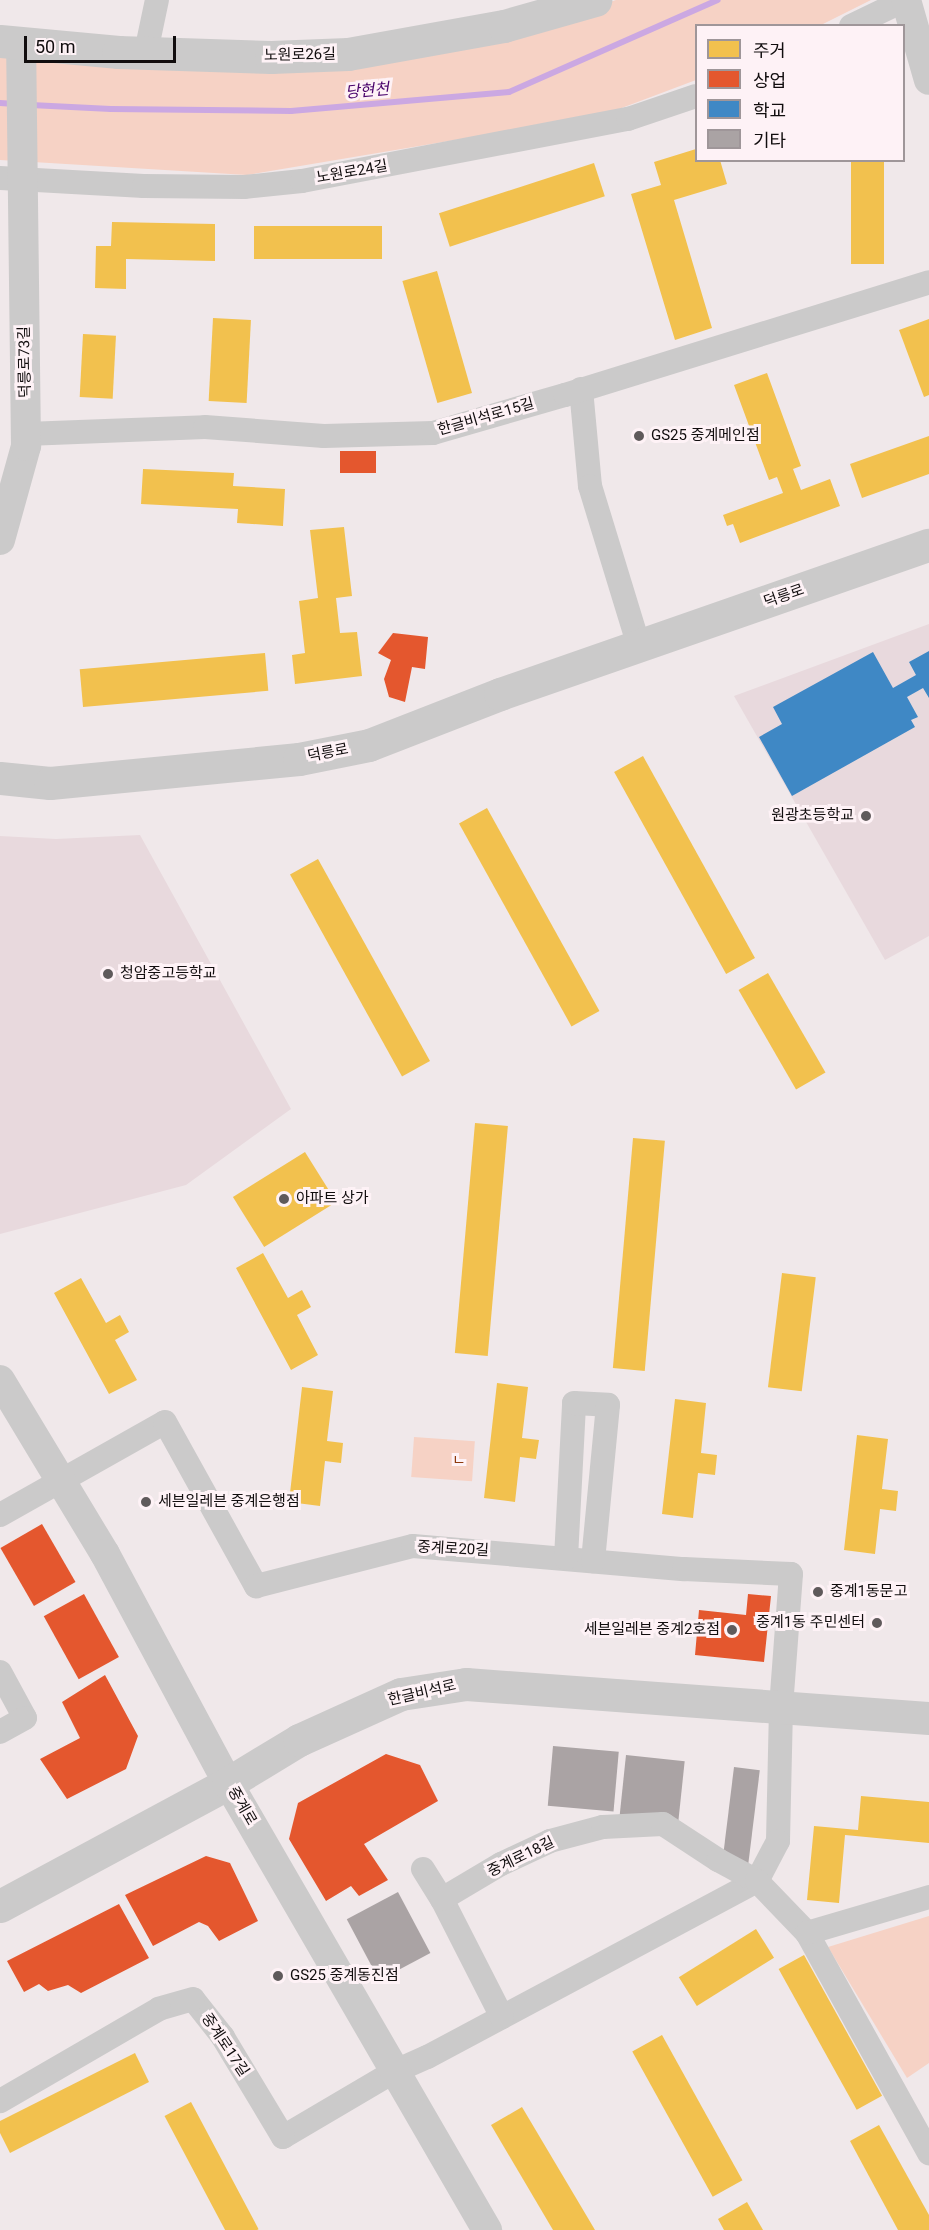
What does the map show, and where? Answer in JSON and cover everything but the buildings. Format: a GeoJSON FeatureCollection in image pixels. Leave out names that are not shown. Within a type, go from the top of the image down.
{"type":"FeatureCollection","features":[{"type":"Feature","properties":{"kind":"main road","name":"노원로26길"},"geometry":{"type":"LineString","coordinates":[[10,42],[146,52],[271,57],[348,54],[504,26],[595,0]]}},
{"type":"Feature","properties":{"kind":"main road","name":"덕릉로"},"geometry":{"type":"LineString","coordinates":[[0,778],[50,783],[299,759],[369,745],[436,717],[929,545]]}},
{"type":"Feature","properties":{"kind":"main road","name":"한글비석로"},"geometry":{"type":"LineString","coordinates":[[0,1906],[228,1783],[299,1740],[401,1694],[447,1686],[519,1686],[929,1718]]}},
{"type":"Feature","properties":{"kind":"street"},"geometry":{"type":"LineString","coordinates":[[146,52],[156,0]]}},
{"type":"Feature","properties":{"kind":"street"},"geometry":{"type":"LineString","coordinates":[[856,24],[905,0],[929,80]]}},
{"type":"Feature","properties":{"kind":"street","name":"덕릉로73길"},"geometry":{"type":"LineString","coordinates":[[0,540],[26,446],[11,179],[10,42]]}},
{"type":"Feature","properties":{"kind":"street","name":"노원로24길"},"geometry":{"type":"LineString","coordinates":[[11,179],[244,187],[302,181],[628,119],[695,96]]}},
{"type":"Feature","properties":{"kind":"street","name":"한글비석로15길"},"geometry":{"type":"LineString","coordinates":[[26,434],[206,427],[324,435],[433,433],[929,282]]}},
{"type":"Feature","properties":{"kind":"street"},"geometry":{"type":"LineString","coordinates":[[581,389],[590,486],[639,646]]}},
{"type":"Feature","properties":{"kind":"street","name":"중계로"},"geometry":{"type":"LineString","coordinates":[[0,1380],[156,1644],[228,1783],[487,2230]]}},
{"type":"Feature","properties":{"kind":"street"},"geometry":{"type":"LineString","coordinates":[[566,1558],[574,1403],[608,1405],[593,1561]]}},
{"type":"Feature","properties":{"kind":"street","name":"중계로20길"},"geometry":{"type":"LineString","coordinates":[[60,1480],[165,1422],[256,1586],[413,1546],[791,1574],[781,1708]]}},
{"type":"Feature","properties":{"kind":"street"},"geometry":{"type":"LineString","coordinates":[[0,1515],[60,1480]]}},
{"type":"Feature","properties":{"kind":"street"},"geometry":{"type":"LineString","coordinates":[[0,1672],[25,1718],[0,1732]]}},
{"type":"Feature","properties":{"kind":"street"},"geometry":{"type":"LineString","coordinates":[[395,2071],[502,2017],[757,1881],[778,1841],[781,1708]]}},
{"type":"Feature","properties":{"kind":"street","name":"중계로18길"},"geometry":{"type":"LineString","coordinates":[[441,1899],[501,1864],[550,1841],[603,1827],[663,1824],[718,1860],[757,1881],[807,1933],[929,2152]]}},
{"type":"Feature","properties":{"kind":"street"},"geometry":{"type":"LineString","coordinates":[[423,1869],[502,2017]]}},
{"type":"Feature","properties":{"kind":"street"},"geometry":{"type":"LineString","coordinates":[[807,1933],[929,1897]]}},
{"type":"Feature","properties":{"kind":"street","name":"중계로17길"},"geometry":{"type":"LineString","coordinates":[[0,2101],[159,2009],[193,1999],[223,2037],[283,2137],[395,2071]]}},
{"type":"Feature","properties":{"kind":"shaded area","name":"원광초등학교"},"geometry":{"type":"Polygon","coordinates":[[[929,624],[929,936],[885,960],[734,696],[929,624]]]}},
{"type":"Feature","properties":{"kind":"shaded area","name":"청암중고등학교"},"geometry":{"type":"Polygon","coordinates":[[[140,835],[291,1109],[186,1185],[0,1234],[0,836],[56,839],[140,835]]]}},
{"type":"Feature","properties":{"kind":"green space"},"geometry":{"type":"Polygon","coordinates":[[[616,0],[871,0],[823,24],[695,24],[695,80],[603,115],[247,175],[0,160],[0,53],[262,72],[475,48],[616,0]]]}},
{"type":"Feature","properties":{"kind":"green space","name":"ㄴ"},"geometry":{"type":"Polygon","coordinates":[[[414,1437],[475,1441],[472,1481],[411,1477],[414,1437]]]}},
{"type":"Feature","properties":{"kind":"green space"},"geometry":{"type":"Polygon","coordinates":[[[929,1916],[929,2063],[907,2078],[828,1947],[929,1916]]]}},
{"type":"Feature","properties":{"kind":"waterway","name":"당현천"},"geometry":{"type":"LineString","coordinates":[[31,105],[111,109],[291,111],[509,92],[718,0]]}},
{"type":"Feature","properties":{"kind":"waterway","name":"당현천"},"geometry":{"type":"LineString","coordinates":[[0,103],[15,104]]}},
{"type":"Feature","properties":{"kind":"place","name":"GS25 중계메인점"},"geometry":{"type":"Point","coordinates":[639,436]}},
{"type":"Feature","properties":{"kind":"place","name":"원광초등학교"},"geometry":{"type":"Point","coordinates":[866,816]}},
{"type":"Feature","properties":{"kind":"place","name":"청암중고등학교"},"geometry":{"type":"Point","coordinates":[108,974]}},
{"type":"Feature","properties":{"kind":"place","name":"아파트 상가"},"geometry":{"type":"Point","coordinates":[284,1199]}},
{"type":"Feature","properties":{"kind":"place","name":"세븐일레븐 중계은행점"},"geometry":{"type":"Point","coordinates":[146,1502]}},
{"type":"Feature","properties":{"kind":"place","name":"중계1동문고"},"geometry":{"type":"Point","coordinates":[818,1592]}},
{"type":"Feature","properties":{"kind":"place","name":"중계1동 주민센터"},"geometry":{"type":"Point","coordinates":[877,1623]}},
{"type":"Feature","properties":{"kind":"place","name":"세븐일레븐 중계2호점"},"geometry":{"type":"Point","coordinates":[732,1630]}},
{"type":"Feature","properties":{"kind":"place","name":"GS25 중계동진점"},"geometry":{"type":"Point","coordinates":[278,1976]}}]}
